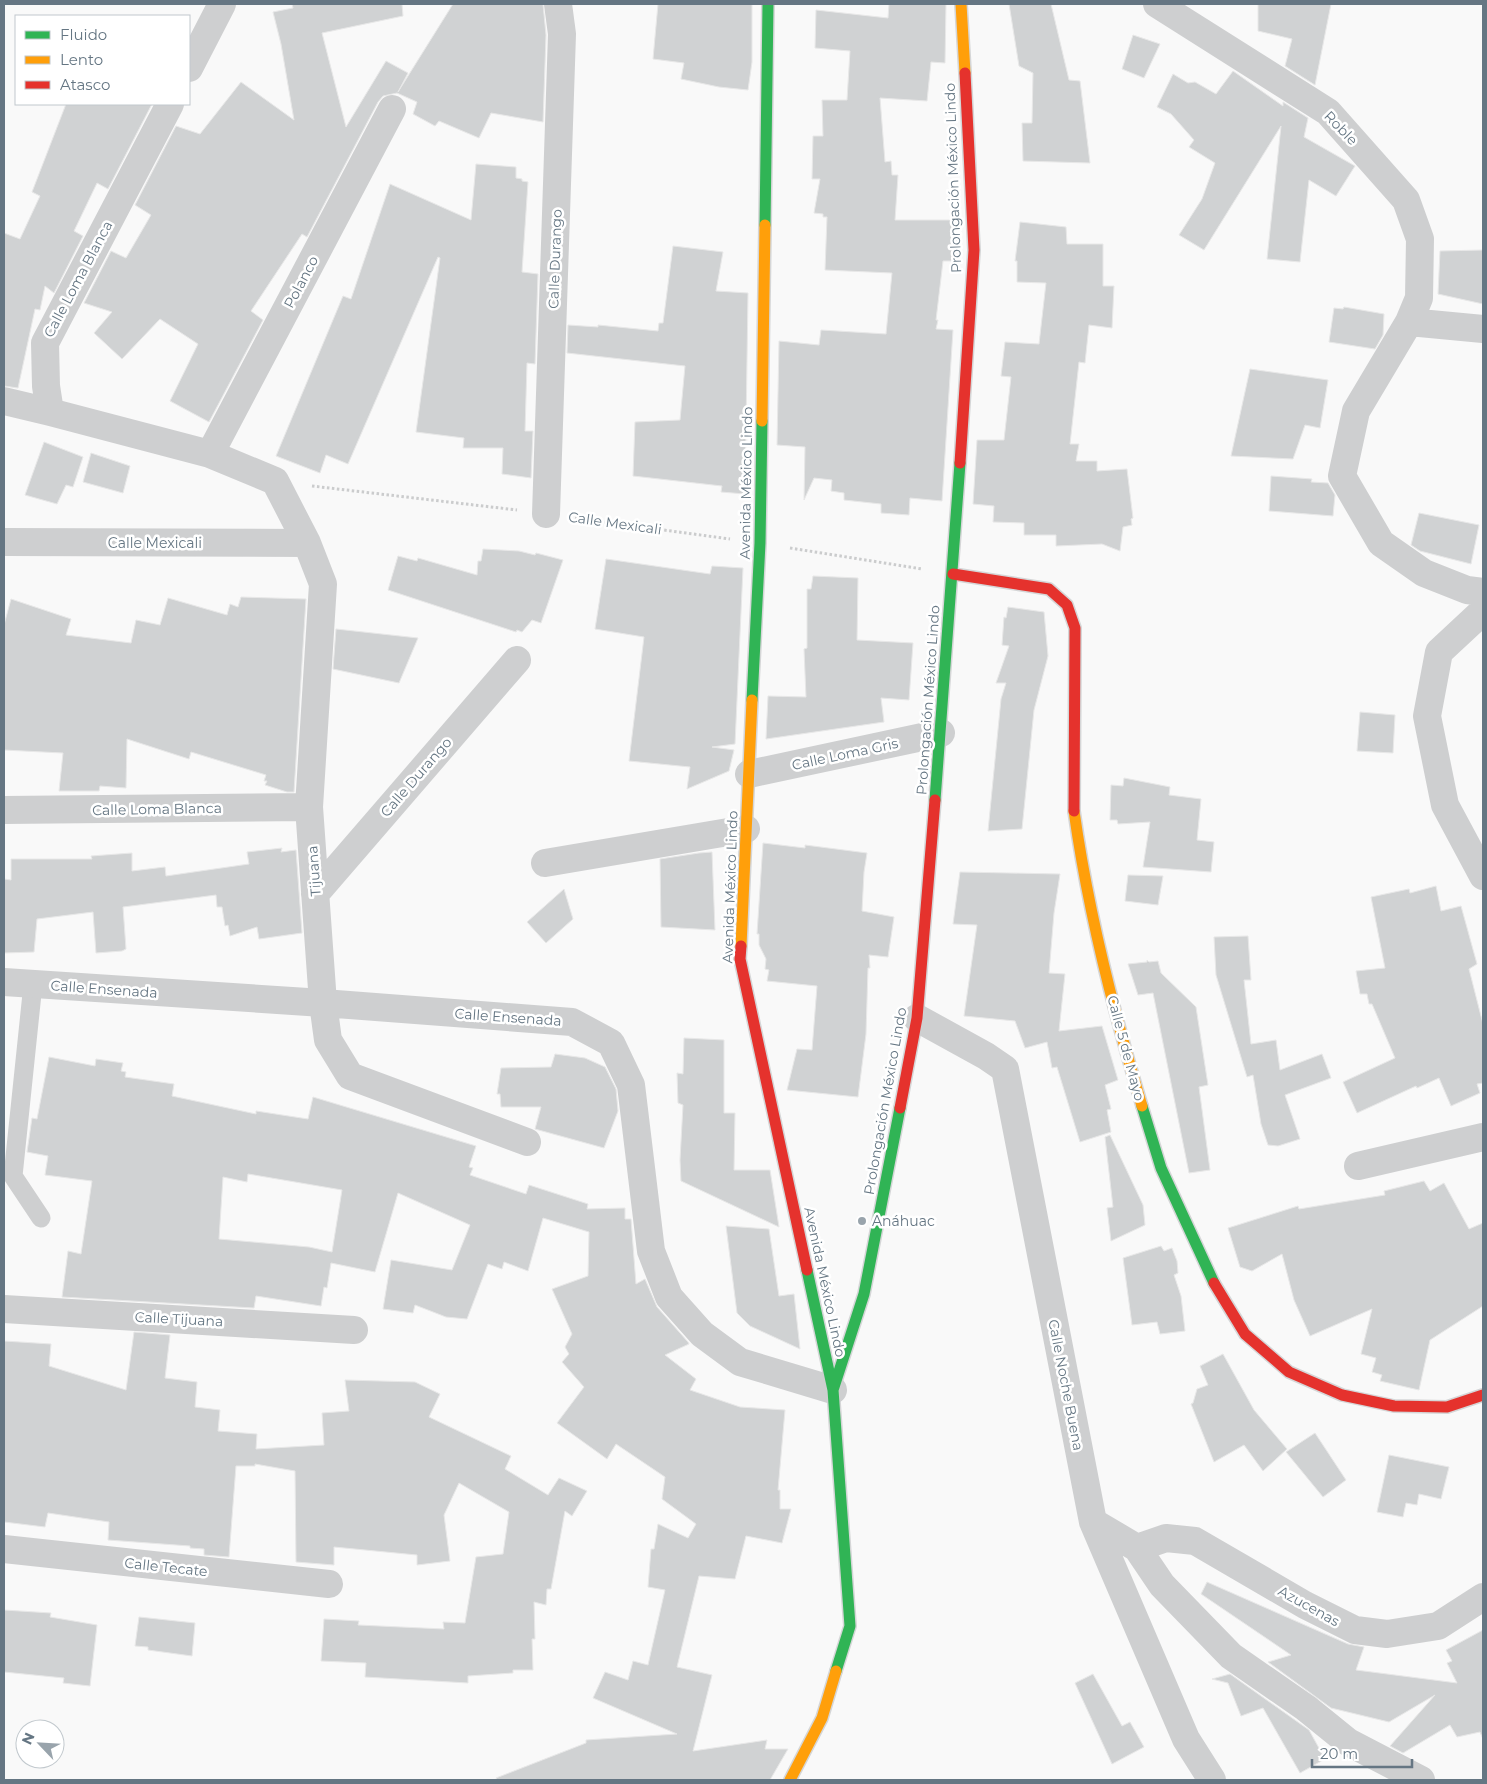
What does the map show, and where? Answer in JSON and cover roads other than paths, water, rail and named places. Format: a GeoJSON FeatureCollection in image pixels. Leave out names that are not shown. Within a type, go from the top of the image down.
{"type":"FeatureCollection","features":[{"type":"Feature","properties":{"kind":"street"},"geometry":{"type":"LineString","coordinates":[[190,66],[222,4]]}},
{"type":"Feature","properties":{"kind":"street","name":"Calle Durango"},"geometry":{"type":"LineString","coordinates":[[546,514],[562,34],[558,4]]}},
{"type":"Feature","properties":{"kind":"street","name":"Avenida México Lindo"},"geometry":{"type":"LineString","coordinates":[[768,4],[760,543],[740,959],[833,1390],[850,1626],[822,1718],[790,1780]]}},
{"type":"Feature","properties":{"kind":"street","name":"Prolongación México Lindo"},"geometry":{"type":"LineString","coordinates":[[833,1390],[864,1294],[917,1018],[953,574],[974,250],[961,4]]}},
{"type":"Feature","properties":{"kind":"street","name":"Roble"},"geometry":{"type":"LineString","coordinates":[[1158,4],[1328,112],[1406,200],[1420,239],[1419,298],[1410,322],[1356,411],[1342,476],[1381,543],[1424,574],[1467,590],[1483,592]]}},
{"type":"Feature","properties":{"kind":"street","name":"Calle Loma Blanca"},"geometry":{"type":"LineString","coordinates":[[50,412],[46,386],[45,342],[169,105]]}},
{"type":"Feature","properties":{"kind":"street","name":"Polanco"},"geometry":{"type":"LineString","coordinates":[[210,454],[392,109]]}},
{"type":"Feature","properties":{"kind":"street"},"geometry":{"type":"LineString","coordinates":[[1410,322],[1483,329]]}},
{"type":"Feature","properties":{"kind":"street"},"geometry":{"type":"LineString","coordinates":[[4,401],[210,454]]}},
{"type":"Feature","properties":{"kind":"street","name":"Tijuana"},"geometry":{"type":"LineString","coordinates":[[210,454],[275,481],[307,543],[323,584],[309,807],[323,1003],[328,1040],[350,1076],[527,1142]]}},
{"type":"Feature","properties":{"kind":"street","name":"Calle Mexicali"},"geometry":{"type":"LineString","coordinates":[[4,542],[307,543]]}},
{"type":"Feature","properties":{"kind":"street","name":"Calle 5 de Mayo"},"geometry":{"type":"LineString","coordinates":[[953,574],[1049,589],[1067,605],[1075,628],[1073,803],[1081,859],[1120,1034],[1161,1168],[1212,1280],[1245,1334],[1289,1372],[1342,1395],[1394,1406],[1447,1407],[1483,1395]]}},
{"type":"Feature","properties":{"kind":"street"},"geometry":{"type":"LineString","coordinates":[[1483,611],[1439,652],[1427,716],[1445,805],[1483,876]]}},
{"type":"Feature","properties":{"kind":"street","name":"Calle Durango"},"geometry":{"type":"LineString","coordinates":[[315,894],[517,660]]}},
{"type":"Feature","properties":{"kind":"street","name":"Calle Loma Gris"},"geometry":{"type":"LineString","coordinates":[[749,774],[941,734]]}},
{"type":"Feature","properties":{"kind":"street","name":"Calle Loma Blanca"},"geometry":{"type":"LineString","coordinates":[[4,810],[309,807]]}},
{"type":"Feature","properties":{"kind":"street"},"geometry":{"type":"LineString","coordinates":[[545,863],[746,829]]}},
{"type":"Feature","properties":{"kind":"street","name":"Calle Ensenada"},"geometry":{"type":"LineString","coordinates":[[4,982],[572,1022],[611,1043],[631,1085],[651,1252],[670,1297],[702,1334],[740,1362],[833,1390]]}},
{"type":"Feature","properties":{"kind":"street","name":"Calle Noche Buena"},"geometry":{"type":"LineString","coordinates":[[917,1018],[1005,1068],[1093,1522],[1186,1739],[1212,1780]]}},
{"type":"Feature","properties":{"kind":"street"},"geometry":{"type":"LineString","coordinates":[[1358,1166],[1483,1137]]}},
{"type":"Feature","properties":{"kind":"street","name":"Calle Tijuana"},"geometry":{"type":"LineString","coordinates":[[4,1309],[354,1330]]}},
{"type":"Feature","properties":{"kind":"street"},"geometry":{"type":"LineString","coordinates":[[1093,1522],[1137,1548],[1162,1586],[1231,1656],[1306,1708],[1348,1742],[1421,1780]]}},
{"type":"Feature","properties":{"kind":"street","name":"Azucenas"},"geometry":{"type":"LineString","coordinates":[[1137,1548],[1166,1538],[1196,1541],[1305,1605],[1355,1630],[1387,1634],[1438,1626],[1483,1597]]}},
{"type":"Feature","properties":{"kind":"street","name":"Calle Tecate"},"geometry":{"type":"LineString","coordinates":[[4,1549],[329,1584]]}},
{"type":"Feature","properties":{"kind":"lane"},"geometry":{"type":"LineString","coordinates":[[33,984],[13,1176],[41,1218]]}},
{"type":"Feature","properties":{"kind":"place","name":"Anáhuac"},"geometry":{"type":"Point","coordinates":[862,1221]}}]}
